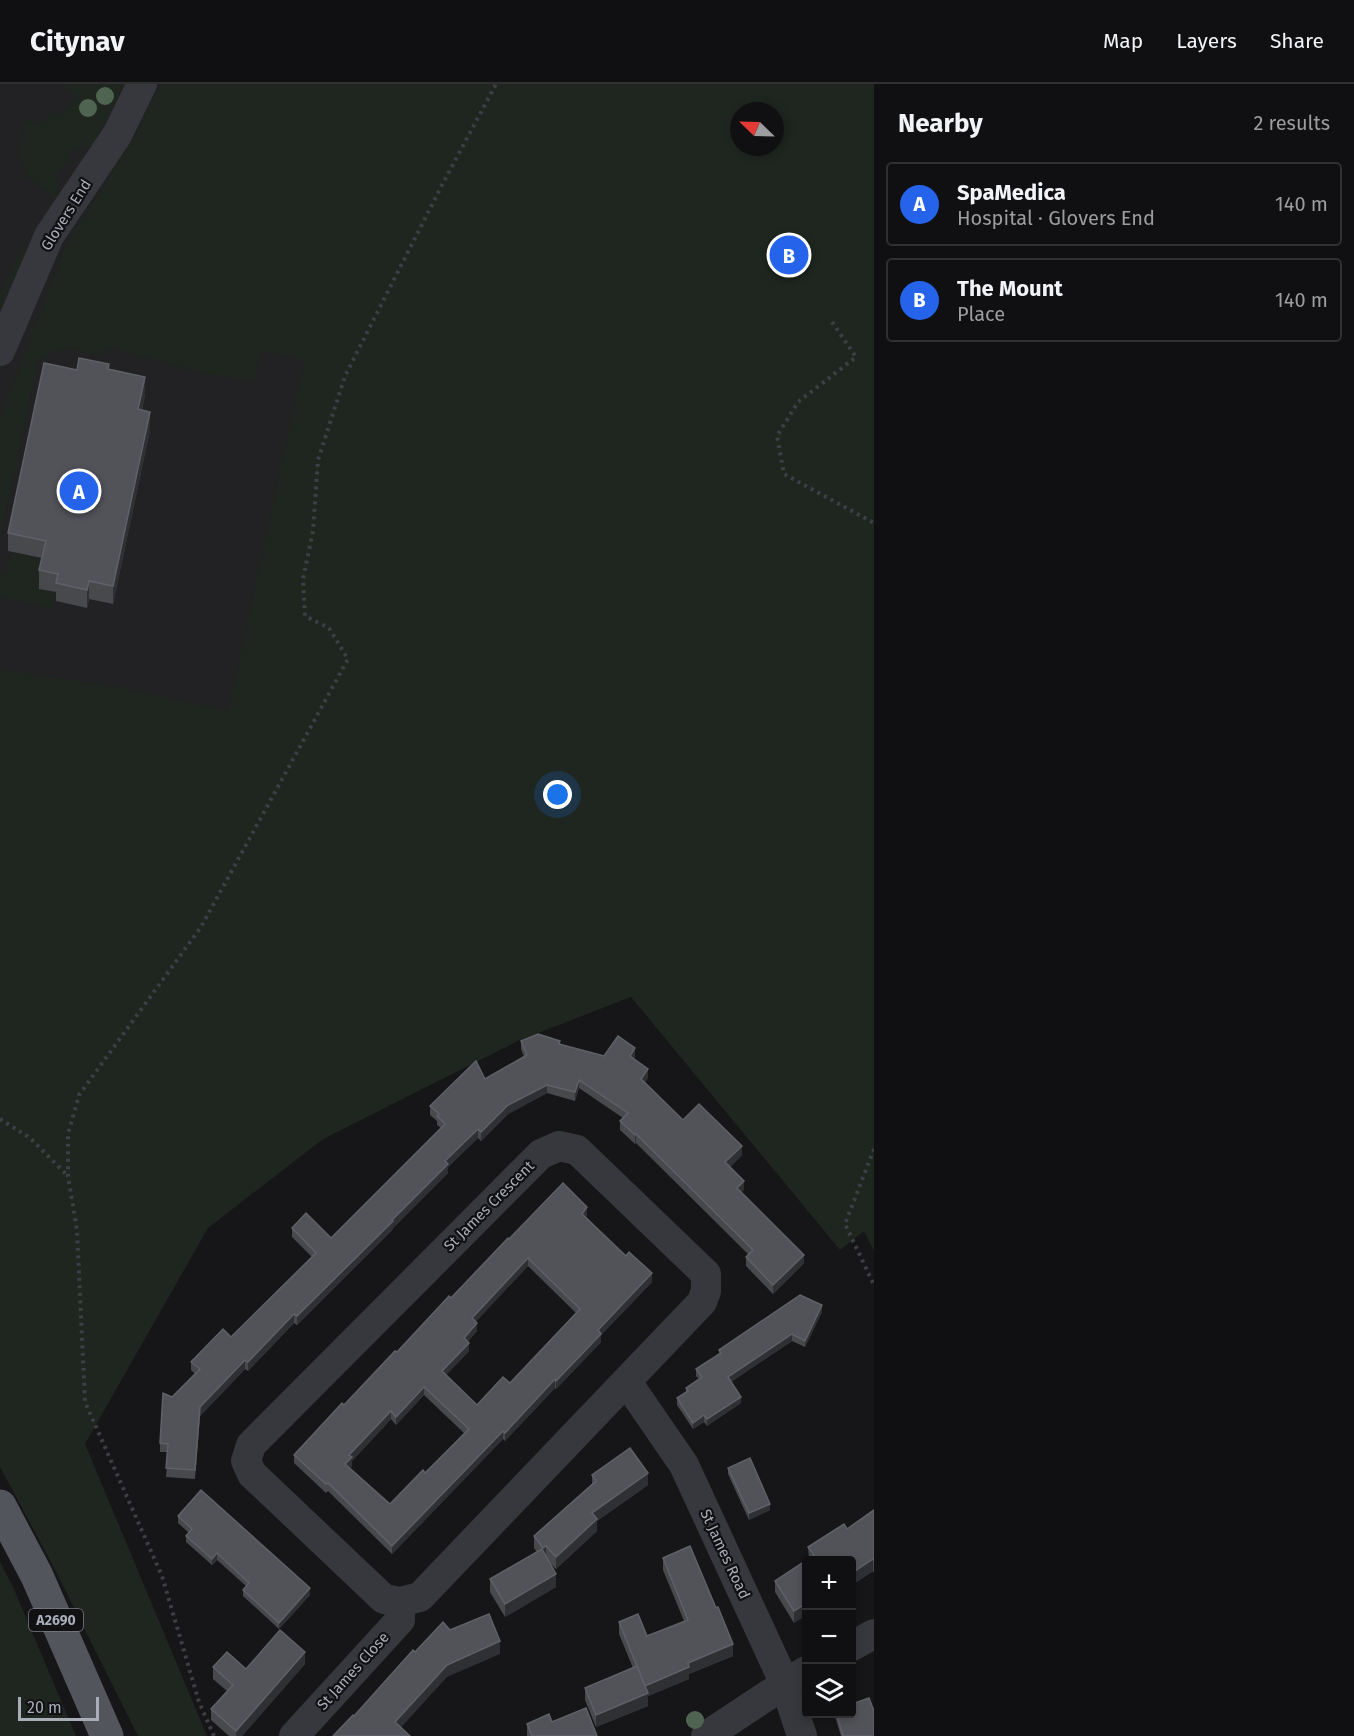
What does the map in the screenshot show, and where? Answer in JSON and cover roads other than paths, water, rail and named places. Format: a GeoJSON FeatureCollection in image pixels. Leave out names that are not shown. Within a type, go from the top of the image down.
{"type":"FeatureCollection","features":[{"type":"Feature","properties":{"kind":"main road","name":"A2690"},"geometry":{"type":"LineString","coordinates":[[0,1506],[37,1576],[107,1736]]}},
{"type":"Feature","properties":{"kind":"street","name":"Glovers End"},"geometry":{"type":"LineString","coordinates":[[0,351],[49,236],[117,135],[142,84]]}},
{"type":"Feature","properties":{"kind":"street","name":"St James Crescent"},"geometry":{"type":"LineString","coordinates":[[558,1146],[577,1150],[706,1274],[706,1291],[702,1302],[420,1597],[400,1602],[384,1599],[252,1474],[246,1461],[251,1445],[541,1154],[558,1146]]}},
{"type":"Feature","properties":{"kind":"street","name":"St James Road"},"geometry":{"type":"LineString","coordinates":[[627,1382],[684,1465],[796,1678],[802,1736]]}},
{"type":"Feature","properties":{"kind":"street","name":"St James Close"},"geometry":{"type":"LineString","coordinates":[[294,1736],[400,1620],[400,1602]]}},
{"type":"Feature","properties":{"kind":"street"},"geometry":{"type":"LineString","coordinates":[[856,1644],[874,1634]]}},
{"type":"Feature","properties":{"kind":"street"},"geometry":{"type":"LineString","coordinates":[[706,1736],[796,1678]]}},
{"type":"Feature","properties":{"kind":"place","name":"The Mount"},"geometry":{"type":"Point","coordinates":[789,255]}},
{"type":"Feature","properties":{"kind":"place","name":"SpaMedica"},"geometry":{"type":"Point","coordinates":[79,491]}}]}
